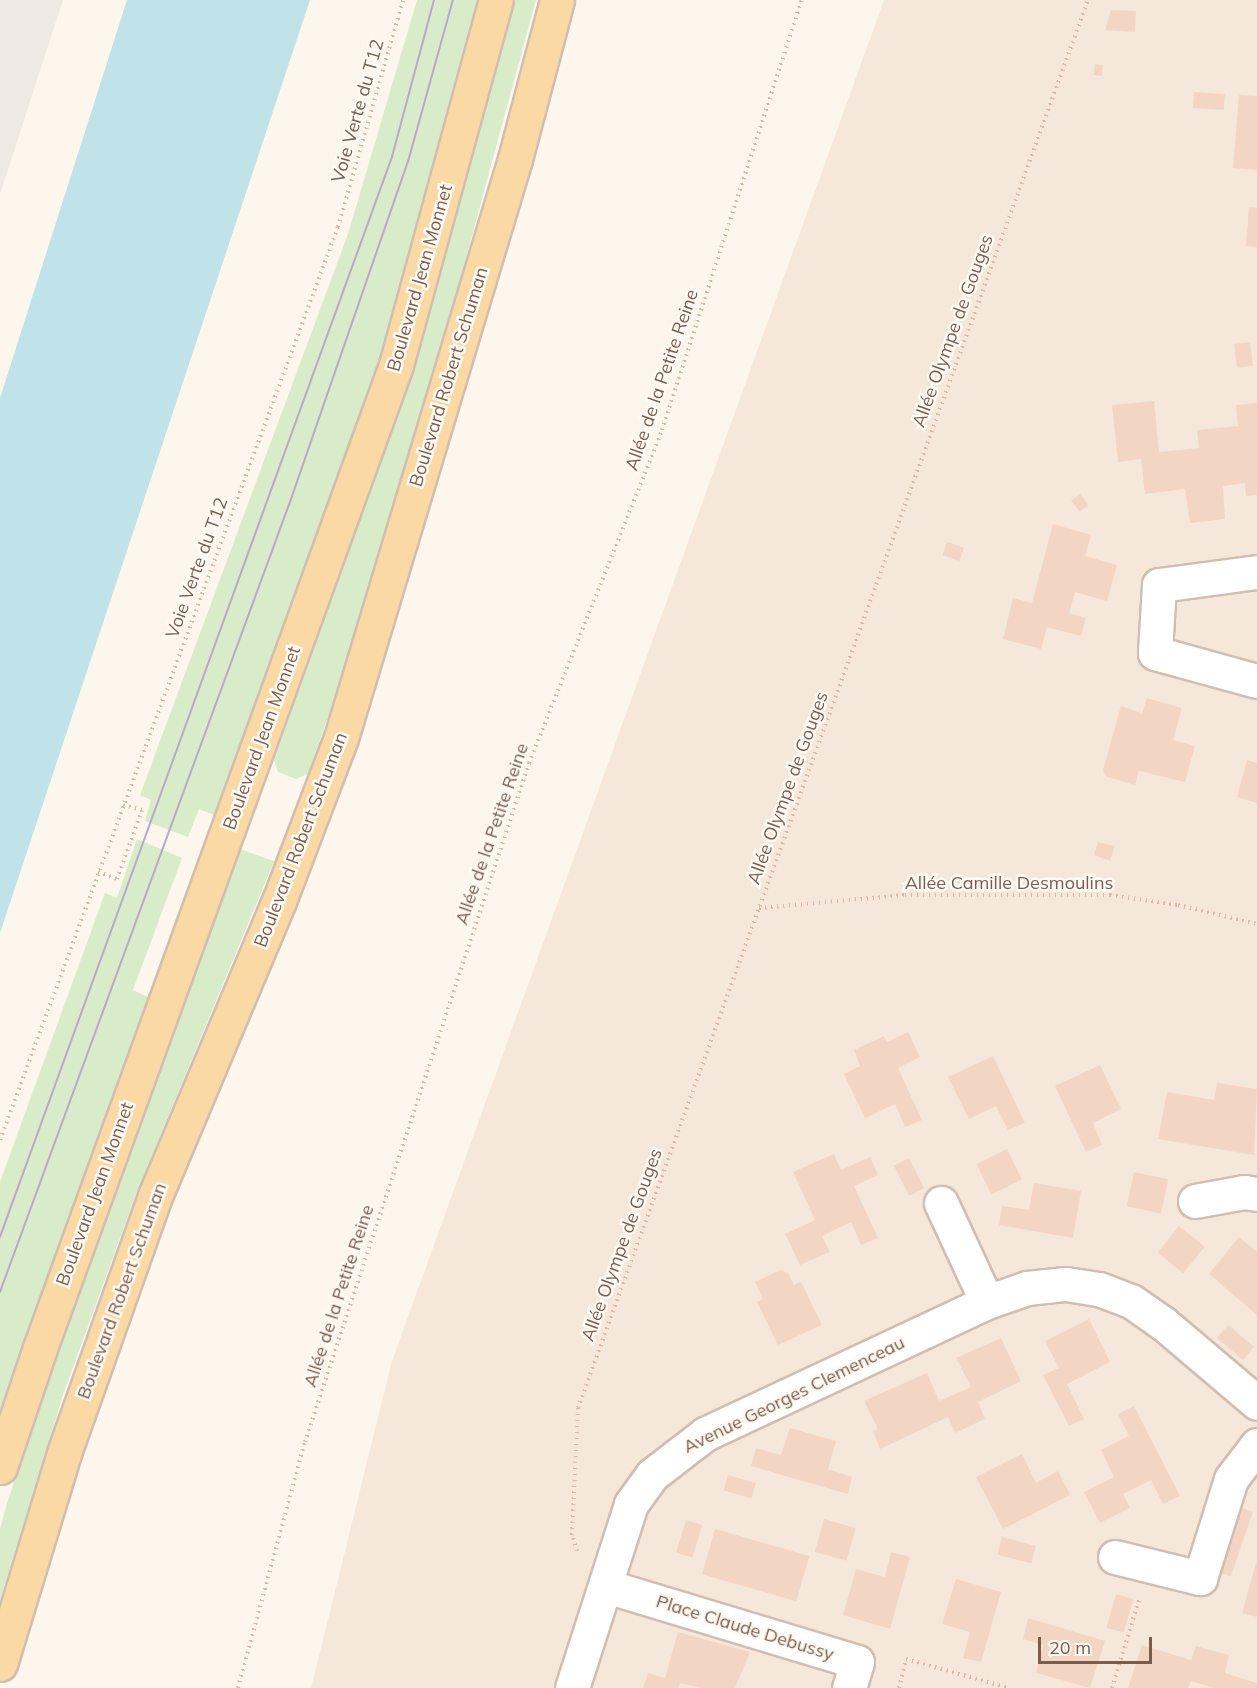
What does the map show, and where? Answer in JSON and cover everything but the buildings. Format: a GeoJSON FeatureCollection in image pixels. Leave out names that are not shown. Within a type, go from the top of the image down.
{"type":"FeatureCollection","features":[{"type":"Feature","properties":{"kind":"main road","name":"Boulevard Jean Monnet"},"geometry":{"type":"LineString","coordinates":[[0,1467],[40,1347],[396,364],[496,0]]}},
{"type":"Feature","properties":{"kind":"main road","name":"Boulevard Robert Schuman"},"geometry":{"type":"LineString","coordinates":[[0,1664],[64,1453],[155,1196],[279,901],[341,738],[515,159],[557,0]]}},
{"type":"Feature","properties":{"kind":"street"},"geometry":{"type":"LineString","coordinates":[[1257,572],[1159,585],[1155,653],[1257,681]]}},
{"type":"Feature","properties":{"kind":"street"},"geometry":{"type":"LineString","coordinates":[[1195,1201],[1244,1192],[1257,1194]]}},
{"type":"Feature","properties":{"kind":"street"},"geometry":{"type":"LineString","coordinates":[[941,1203],[987,1302]]}},
{"type":"Feature","properties":{"kind":"street","name":"Avenue Georges Clemenceau"},"geometry":{"type":"LineString","coordinates":[[572,1688],[631,1504],[652,1475],[677,1452],[705,1434],[987,1302],[1027,1288],[1066,1284],[1099,1288],[1131,1301],[1164,1324],[1257,1403]]}},
{"type":"Feature","properties":{"kind":"street"},"geometry":{"type":"LineString","coordinates":[[1115,1557],[1200,1578],[1231,1479],[1257,1445]]}},
{"type":"Feature","properties":{"kind":"street","name":"Place Claude Debussy"},"geometry":{"type":"LineString","coordinates":[[606,1586],[857,1662],[849,1688]]}},
{"type":"Feature","properties":{"kind":"path","name":"Voie Verte du T12"},"geometry":{"type":"LineString","coordinates":[[0,1140],[338,227],[403,0]]}},
{"type":"Feature","properties":{"kind":"path","name":"Allée de la Petite Reine"},"geometry":{"type":"LineString","coordinates":[[238,1688],[305,1442],[529,763],[662,429],[802,0]]}},
{"type":"Feature","properties":{"kind":"path","name":"Allée Olympe de Gouges"},"geometry":{"type":"LineString","coordinates":[[606,1586],[585,1564],[572,1535],[578,1408],[1088,0]]}},
{"type":"Feature","properties":{"kind":"path"},"geometry":{"type":"LineString","coordinates":[[98,872],[117,879],[142,810],[123,805]]}},
{"type":"Feature","properties":{"kind":"path","name":"Allée Camille Desmoulins"},"geometry":{"type":"LineString","coordinates":[[759,908],[905,896],[1110,894],[1178,905],[1257,924]]}},
{"type":"Feature","properties":{"kind":"path"},"geometry":{"type":"LineString","coordinates":[[1112,1688],[1149,1565]]}},
{"type":"Feature","properties":{"kind":"path"},"geometry":{"type":"LineString","coordinates":[[899,1688],[906,1659],[1009,1688]]}},
{"type":"Feature","properties":{"kind":"shaded area"},"geometry":{"type":"Polygon","coordinates":[[[0,0],[63,0],[0,194],[0,0]]]}},
{"type":"Feature","properties":{"kind":"shaded area"},"geometry":{"type":"Polygon","coordinates":[[[884,0],[1257,0],[1257,1688],[311,1688],[392,1361],[884,0]]]}},
{"type":"Feature","properties":{"kind":"green space"},"geometry":{"type":"Polygon","coordinates":[[[417,0],[477,0],[375,374],[214,815],[199,809],[188,837],[145,821],[151,800],[140,795],[348,234],[417,0]]]}},
{"type":"Feature","properties":{"kind":"green space"},"geometry":{"type":"Polygon","coordinates":[[[514,0],[536,0],[432,383],[348,660],[308,774],[296,779],[278,772],[274,760],[412,376],[514,0]]]}},
{"type":"Feature","properties":{"kind":"green space"},"geometry":{"type":"Polygon","coordinates":[[[137,839],[182,858],[133,990],[148,997],[0,1409],[0,1182],[105,893],[117,898],[137,839]]]}},
{"type":"Feature","properties":{"kind":"green space"},"geometry":{"type":"Polygon","coordinates":[[[240,849],[274,861],[136,1194],[63,1395],[0,1600],[0,1529],[51,1366],[240,849]]]}},
{"type":"Feature","properties":{"kind":"water"},"geometry":{"type":"Polygon","coordinates":[[[127,0],[310,0],[0,933],[0,398],[127,0]]]}},
{"type":"Feature","properties":{"kind":"tram line"},"geometry":{"type":"LineString","coordinates":[[0,1237],[392,157],[434,0]]}},
{"type":"Feature","properties":{"kind":"tram line"},"geometry":{"type":"LineString","coordinates":[[0,1292],[289,505],[408,162],[453,0]]}}]}
